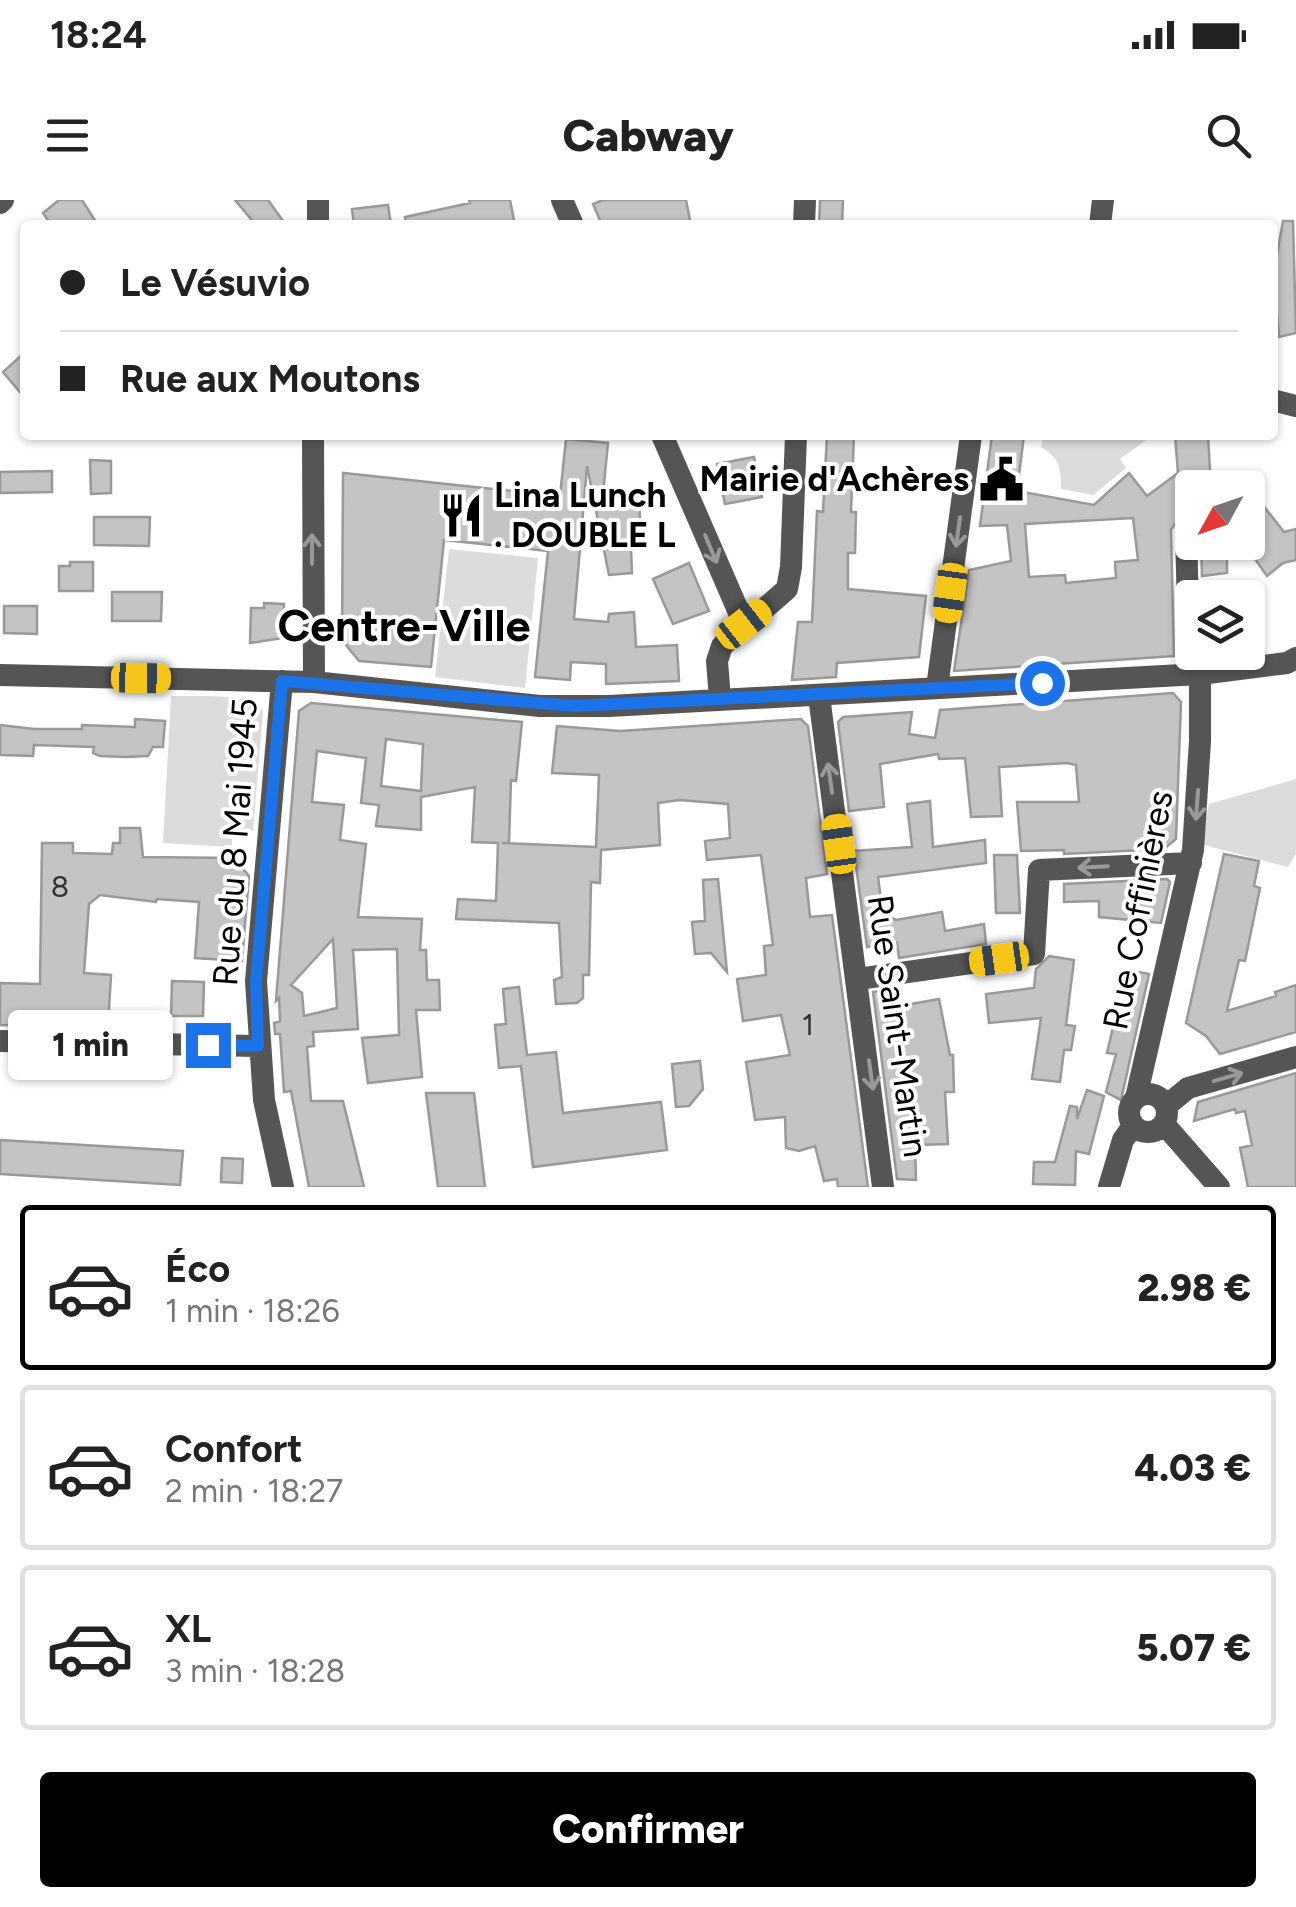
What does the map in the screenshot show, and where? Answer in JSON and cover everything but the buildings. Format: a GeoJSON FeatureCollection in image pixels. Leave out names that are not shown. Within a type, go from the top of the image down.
{"type":"FeatureCollection","features":[{"type":"Feature","properties":{"kind":"street"},"geometry":{"type":"LineString","coordinates":[[314,440],[314,682]]}},
{"type":"Feature","properties":{"kind":"street"},"geometry":{"type":"LineString","coordinates":[[664,440],[744,624]]}},
{"type":"Feature","properties":{"kind":"street"},"geometry":{"type":"LineString","coordinates":[[720,699],[716,661],[722,646],[786,588],[791,567],[796,440]]}},
{"type":"Feature","properties":{"kind":"street"},"geometry":{"type":"LineString","coordinates":[[937,688],[970,440]]}},
{"type":"Feature","properties":{"kind":"street","name":"Rue Coffinières"},"geometry":{"type":"LineString","coordinates":[[1136,1098],[1190,862],[1200,741],[1197,674],[1189,652],[1187,560]]}},
{"type":"Feature","properties":{"kind":"street"},"geometry":{"type":"LineString","coordinates":[[0,676],[314,682],[540,706],[819,696],[1197,674],[1296,658]]}},
{"type":"Feature","properties":{"kind":"street","name":"Rue du 8 Mai 1945"},"geometry":{"type":"LineString","coordinates":[[282,681],[256,981],[264,1100],[283,1187]]}},
{"type":"Feature","properties":{"kind":"street","name":"Rue Saint-Martin"},"geometry":{"type":"LineString","coordinates":[[819,696],[883,1187]]}},
{"type":"Feature","properties":{"kind":"street"},"geometry":{"type":"LineString","coordinates":[[858,979],[1034,954],[1039,870],[1190,862]]}},
{"type":"Feature","properties":{"kind":"street"},"geometry":{"type":"LineString","coordinates":[[0,1041],[258,1046]]}},
{"type":"Feature","properties":{"kind":"street"},"geometry":{"type":"LineString","coordinates":[[1219,1187],[1165,1115],[1151,1094],[1136,1098],[1128,1113],[1133,1126],[1149,1132],[1165,1115],[1188,1088],[1296,1057]]}},
{"type":"Feature","properties":{"kind":"street"},"geometry":{"type":"LineString","coordinates":[[1109,1187],[1123,1140],[1133,1126]]}},
{"type":"Feature","properties":{"kind":"shaded area"},"geometry":{"type":"Polygon","coordinates":[[[1042,440],[1146,440],[1120,459],[1126,468],[1093,495],[1061,489],[1058,464],[1041,447],[1042,440]]]}},
{"type":"Feature","properties":{"kind":"shaded area"},"geometry":{"type":"Polygon","coordinates":[[[449,549],[538,558],[525,688],[435,677],[449,549]]]}},
{"type":"Feature","properties":{"kind":"shaded area"},"geometry":{"type":"Polygon","coordinates":[[[171,696],[232,698],[263,711],[253,831],[232,832],[232,847],[163,843],[171,696]]]}},
{"type":"Feature","properties":{"kind":"shaded area"},"geometry":{"type":"Polygon","coordinates":[[[1296,779],[1296,854],[1288,867],[1204,845],[1203,828],[1209,804],[1296,779]]]}},
{"type":"Feature","properties":{"kind":"place","name":"Mairie d'Achères"},"geometry":{"type":"Point","coordinates":[1002,479]}},
{"type":"Feature","properties":{"kind":"place","name":"Lina Lunch . DOUBLE L"},"geometry":{"type":"Point","coordinates":[461,515]}},
{"type":"Feature","properties":{"kind":"district","name":"Centre-Ville"},"geometry":{"type":"Point","coordinates":[404,625]}},
{"type":"Feature","properties":{"kind":"route"},"geometry":{"type":"LineString","coordinates":[[208,1045],[258,1046],[256,981],[282,681],[347,684],[540,706],[609,706],[1042,683]]}}]}
